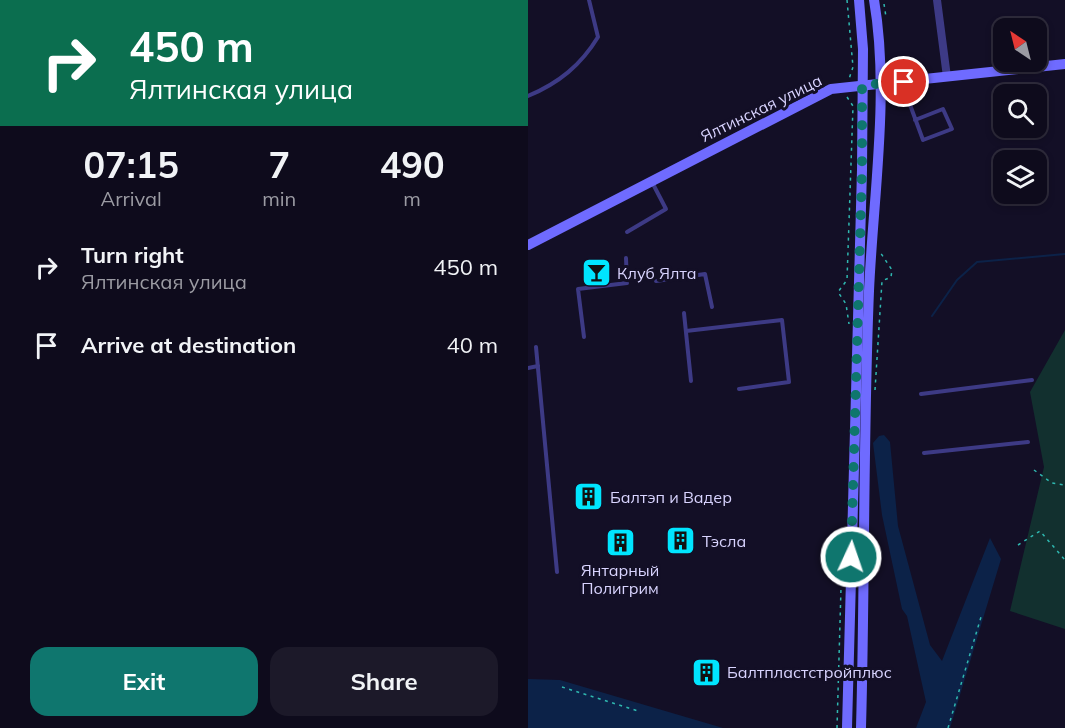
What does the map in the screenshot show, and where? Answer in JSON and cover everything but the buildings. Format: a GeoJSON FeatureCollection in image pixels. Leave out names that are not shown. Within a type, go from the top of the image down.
{"type":"FeatureCollection","features":[{"type":"Feature","properties":{"kind":"main road"},"geometry":{"type":"LineString","coordinates":[[847,728],[862,170],[863,49],[859,0]]}},
{"type":"Feature","properties":{"kind":"main road"},"geometry":{"type":"LineString","coordinates":[[861,728],[864,618],[863,516],[869,291],[877,186],[879,84],[874,0]]}},
{"type":"Feature","properties":{"kind":"main road","name":"Ялтинская улица"},"geometry":{"type":"LineString","coordinates":[[528,245],[787,109],[831,89],[879,84],[903,87],[947,77],[1065,64]]}},
{"type":"Feature","properties":{"kind":"street"},"geometry":{"type":"LineString","coordinates":[[937,0],[947,77]]}},
{"type":"Feature","properties":{"kind":"lane"},"geometry":{"type":"LineString","coordinates":[[528,96],[571,72],[585,58],[598,37],[589,0]]}},
{"type":"Feature","properties":{"kind":"lane"},"geometry":{"type":"LineString","coordinates":[[915,120],[942,109],[952,129],[923,140],[915,120],[903,87],[920,89]]}},
{"type":"Feature","properties":{"kind":"lane"},"geometry":{"type":"LineString","coordinates":[[627,232],[666,209],[651,181]]}},
{"type":"Feature","properties":{"kind":"lane"},"geometry":{"type":"LineString","coordinates":[[584,337],[578,289],[627,283],[626,258]]}},
{"type":"Feature","properties":{"kind":"lane"},"geometry":{"type":"LineString","coordinates":[[657,281],[705,274],[712,307]]}},
{"type":"Feature","properties":{"kind":"lane"},"geometry":{"type":"LineString","coordinates":[[684,313],[690,381]]}},
{"type":"Feature","properties":{"kind":"lane"},"geometry":{"type":"LineString","coordinates":[[686,331],[782,321],[789,382],[739,389]]}},
{"type":"Feature","properties":{"kind":"lane"},"geometry":{"type":"LineString","coordinates":[[536,347],[557,572]]}},
{"type":"Feature","properties":{"kind":"lane"},"geometry":{"type":"LineString","coordinates":[[528,368],[538,366]]}},
{"type":"Feature","properties":{"kind":"lane"},"geometry":{"type":"LineString","coordinates":[[921,394],[1032,380]]}},
{"type":"Feature","properties":{"kind":"lane"},"geometry":{"type":"LineString","coordinates":[[924,453],[1028,442]]}},
{"type":"Feature","properties":{"kind":"path"},"geometry":{"type":"LineString","coordinates":[[847,0],[852,75],[840,84],[841,95],[846,96],[852,106],[847,280],[838,292],[846,304],[849,330]]}},
{"type":"Feature","properties":{"kind":"path"},"geometry":{"type":"LineString","coordinates":[[875,397],[882,281],[891,277],[892,270],[880,252]]}},
{"type":"Feature","properties":{"kind":"path"},"geometry":{"type":"LineString","coordinates":[[1034,471],[1052,483],[1065,485]]}},
{"type":"Feature","properties":{"kind":"path"},"geometry":{"type":"LineString","coordinates":[[1018,544],[1040,531],[1065,560]]}},
{"type":"Feature","properties":{"kind":"path"},"geometry":{"type":"LineString","coordinates":[[837,728],[842,552]]}},
{"type":"Feature","properties":{"kind":"path"},"geometry":{"type":"LineString","coordinates":[[948,728],[981,617]]}},
{"type":"Feature","properties":{"kind":"path"},"geometry":{"type":"LineString","coordinates":[[562,687],[638,711]]}},
{"type":"Feature","properties":{"kind":"green space"},"geometry":{"type":"Polygon","coordinates":[[[1065,330],[1065,629],[1010,611],[1044,467],[1030,392],[1065,330]]]}},
{"type":"Feature","properties":{"kind":"water"},"geometry":{"type":"Polygon","coordinates":[[[884,435],[890,442],[898,526],[930,645],[942,661],[990,538],[1001,559],[950,728],[916,728],[926,702],[907,616],[902,609],[882,515],[873,443],[879,436],[884,435]]]}},
{"type":"Feature","properties":{"kind":"water"},"geometry":{"type":"Polygon","coordinates":[[[528,679],[560,680],[723,728],[528,728],[528,679]]]}},
{"type":"Feature","properties":{"kind":"waterway"},"geometry":{"type":"LineString","coordinates":[[932,316],[957,280],[977,262],[1065,254]]}},
{"type":"Feature","properties":{"kind":"place","name":"Клуб Ялта"},"geometry":{"type":"Point","coordinates":[596,273]}},
{"type":"Feature","properties":{"kind":"place","name":"Балтэп и Вадер"},"geometry":{"type":"Point","coordinates":[589,497]}},
{"type":"Feature","properties":{"kind":"place","name":"Тэсла"},"geometry":{"type":"Point","coordinates":[681,541]}},
{"type":"Feature","properties":{"kind":"place","name":"Янтарный Полигрим"},"geometry":{"type":"Point","coordinates":[620,542]}},
{"type":"Feature","properties":{"kind":"place","name":"Балтпластстройплюс"},"geometry":{"type":"Point","coordinates":[706,672]}},
{"type":"Feature","properties":{"kind":"route"},"geometry":{"type":"LineString","coordinates":[[851,557],[862,170],[862,85],[904,82]]}}]}
